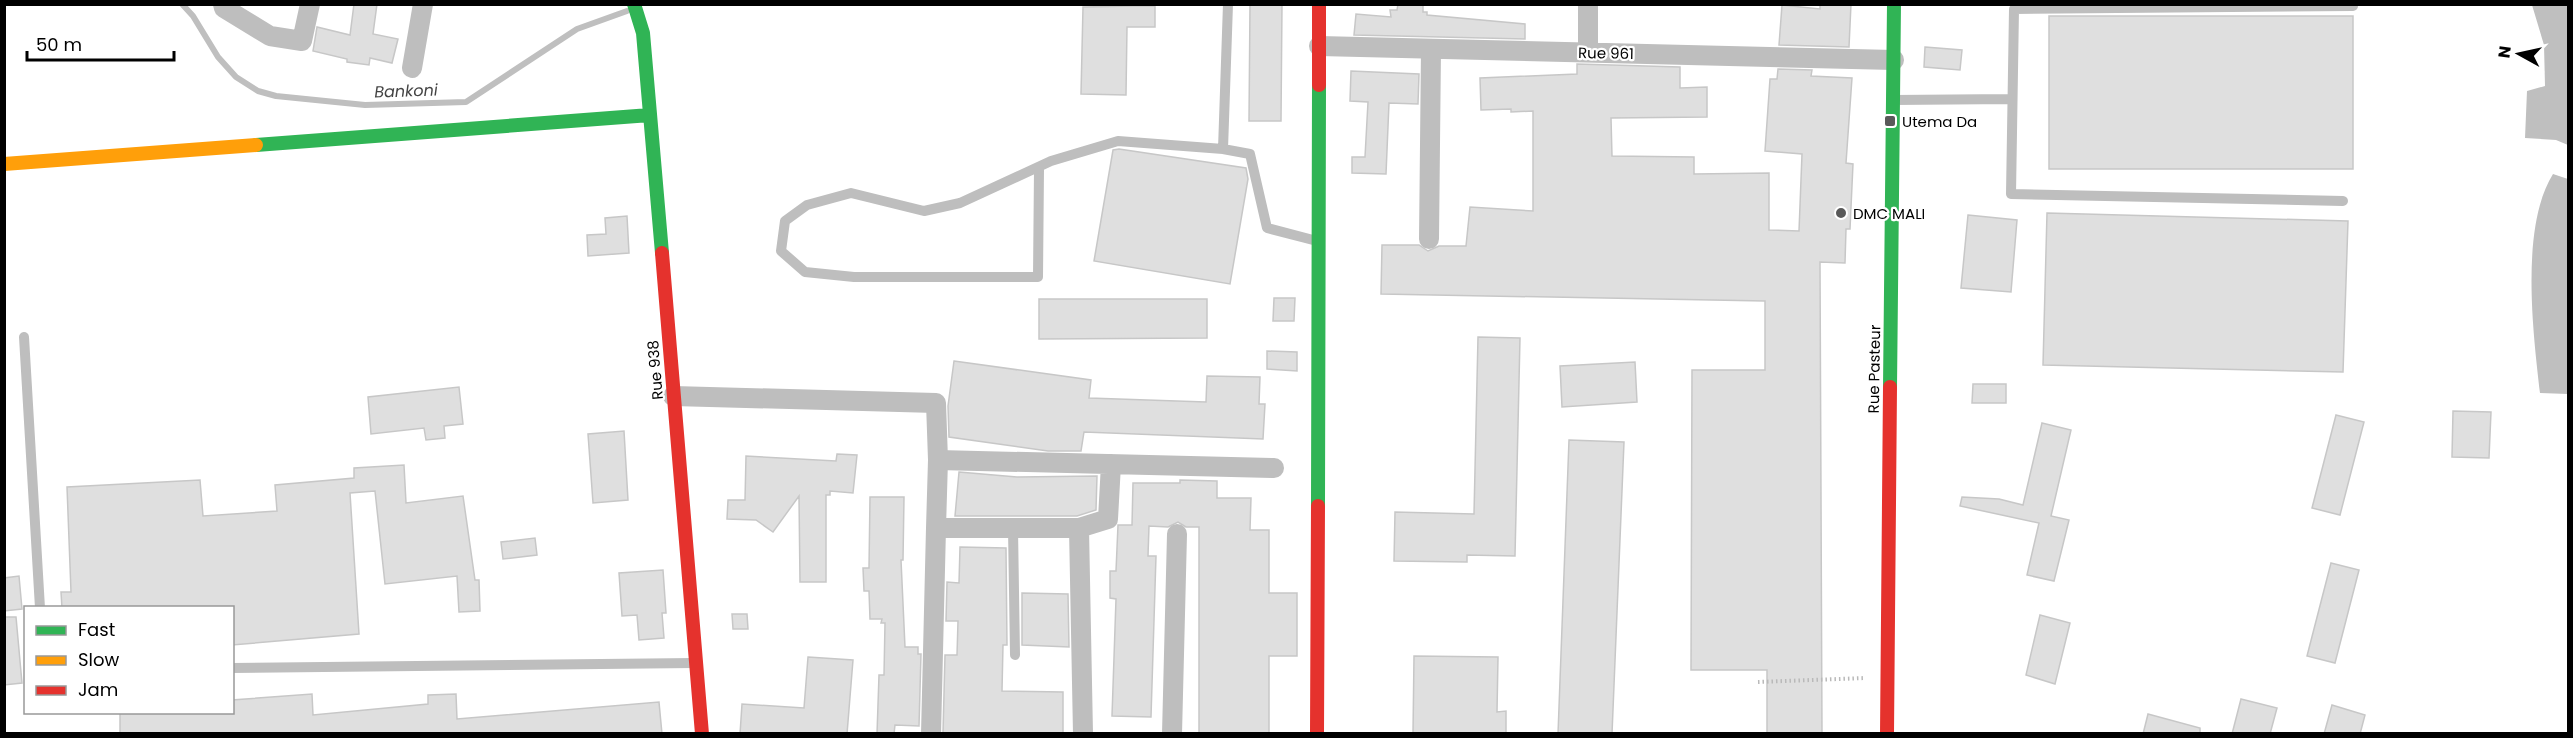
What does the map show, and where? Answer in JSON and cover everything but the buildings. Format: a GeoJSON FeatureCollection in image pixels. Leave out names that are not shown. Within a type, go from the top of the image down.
{"type":"FeatureCollection","features":[{"type":"Feature","properties":{"kind":"street"},"geometry":{"type":"LineString","coordinates":[[223,4],[224,8],[270,36],[302,41],[310,4]]}},
{"type":"Feature","properties":{"kind":"street"},"geometry":{"type":"LineString","coordinates":[[412,68],[423,4]]}},
{"type":"Feature","properties":{"kind":"street","name":"Rue 938"},"geometry":{"type":"LineString","coordinates":[[634,4],[643,33],[702,734]]}},
{"type":"Feature","properties":{"kind":"street"},"geometry":{"type":"LineString","coordinates":[[1317,734],[1319,4]]}},
{"type":"Feature","properties":{"kind":"street"},"geometry":{"type":"LineString","coordinates":[[1588,4],[1588,52]]}},
{"type":"Feature","properties":{"kind":"street","name":"Rue Pasteur"},"geometry":{"type":"LineString","coordinates":[[1887,734],[1894,4]]}},
{"type":"Feature","properties":{"kind":"street","name":"Rue 961"},"geometry":{"type":"LineString","coordinates":[[1319,46],[1894,60]]}},
{"type":"Feature","properties":{"kind":"street"},"geometry":{"type":"LineString","coordinates":[[1430,239],[1431,49]]}},
{"type":"Feature","properties":{"kind":"street"},"geometry":{"type":"LineString","coordinates":[[4,165],[650,114]]}},
{"type":"Feature","properties":{"kind":"street"},"geometry":{"type":"LineString","coordinates":[[674,396],[936,403],[938,460],[931,734]]}},
{"type":"Feature","properties":{"kind":"street"},"geometry":{"type":"LineString","coordinates":[[938,460],[1274,468]]}},
{"type":"Feature","properties":{"kind":"street"},"geometry":{"type":"LineString","coordinates":[[936,528],[1079,528],[1108,519],[1111,464]]}},
{"type":"Feature","properties":{"kind":"street"},"geometry":{"type":"LineString","coordinates":[[1079,528],[1083,734]]}},
{"type":"Feature","properties":{"kind":"street"},"geometry":{"type":"LineString","coordinates":[[1172,734],[1177,534]]}},
{"type":"Feature","properties":{"kind":"lane"},"geometry":{"type":"LineString","coordinates":[[1223,150],[1228,4]]}},
{"type":"Feature","properties":{"kind":"lane"},"geometry":{"type":"LineString","coordinates":[[2343,201],[2011,194],[2014,9],[2353,6]]}},
{"type":"Feature","properties":{"kind":"lane"},"geometry":{"type":"LineString","coordinates":[[1893,100],[2012,99]]}},
{"type":"Feature","properties":{"kind":"lane"},"geometry":{"type":"LineString","coordinates":[[1038,168],[1038,277],[854,277],[805,272],[781,251],[785,221],[807,205],[851,193],[924,211],[960,203],[1051,161],[1118,141],[1250,154],[1267,228],[1318,241]]}},
{"type":"Feature","properties":{"kind":"lane"},"geometry":{"type":"LineString","coordinates":[[24,337],[40,606]]}},
{"type":"Feature","properties":{"kind":"lane"},"geometry":{"type":"LineString","coordinates":[[1013,528],[1015,655]]}},
{"type":"Feature","properties":{"kind":"lane"},"geometry":{"type":"LineString","coordinates":[[234,668],[696,663]]}},
{"type":"Feature","properties":{"kind":"path"},"geometry":{"type":"LineString","coordinates":[[1758,682],[1888,678]]}},
{"type":"Feature","properties":{"kind":"shaded area"},"geometry":{"type":"Polygon","coordinates":[[[2532,5],[2568,5],[2568,145],[2556,140],[2525,138],[2527,91],[2545,86],[2544,45],[2532,5]]]}},
{"type":"Feature","properties":{"kind":"shaded area"},"geometry":{"type":"Polygon","coordinates":[[[2553,174],[2568,179],[2568,394],[2540,393],[2532,311],[2536,222],[2543,196],[2553,174]]]}},
{"type":"Feature","properties":{"kind":"waterway","name":"Bankoni"},"geometry":{"type":"LineString","coordinates":[[182,4],[193,16],[218,57],[236,77],[258,91],[276,96],[365,105],[466,102],[577,29],[627,11]]}},
{"type":"Feature","properties":{"kind":"traffic: fast"},"geometry":{"type":"LineString","coordinates":[[634,4],[643,33],[662,253]]}},
{"type":"Feature","properties":{"kind":"traffic: fast"},"geometry":{"type":"LineString","coordinates":[[1890,387],[1894,4]]}},
{"type":"Feature","properties":{"kind":"traffic: fast"},"geometry":{"type":"LineString","coordinates":[[1318,506],[1319,85]]}},
{"type":"Feature","properties":{"kind":"traffic: fast"},"geometry":{"type":"LineString","coordinates":[[256,145],[650,115]]}},
{"type":"Feature","properties":{"kind":"traffic: slow"},"geometry":{"type":"LineString","coordinates":[[4,164],[256,145]]}},
{"type":"Feature","properties":{"kind":"traffic: jam"},"geometry":{"type":"LineString","coordinates":[[1319,4],[1319,85]]}},
{"type":"Feature","properties":{"kind":"traffic: jam"},"geometry":{"type":"LineString","coordinates":[[662,253],[702,734]]}},
{"type":"Feature","properties":{"kind":"traffic: jam"},"geometry":{"type":"LineString","coordinates":[[1887,734],[1890,387]]}},
{"type":"Feature","properties":{"kind":"traffic: jam"},"geometry":{"type":"LineString","coordinates":[[1317,734],[1318,506]]}},
{"type":"Feature","properties":{"kind":"place","name":"Utema Da"},"geometry":{"type":"Point","coordinates":[1890,121]}},
{"type":"Feature","properties":{"kind":"place","name":"DMC MALI"},"geometry":{"type":"Point","coordinates":[1841,213]}}]}
